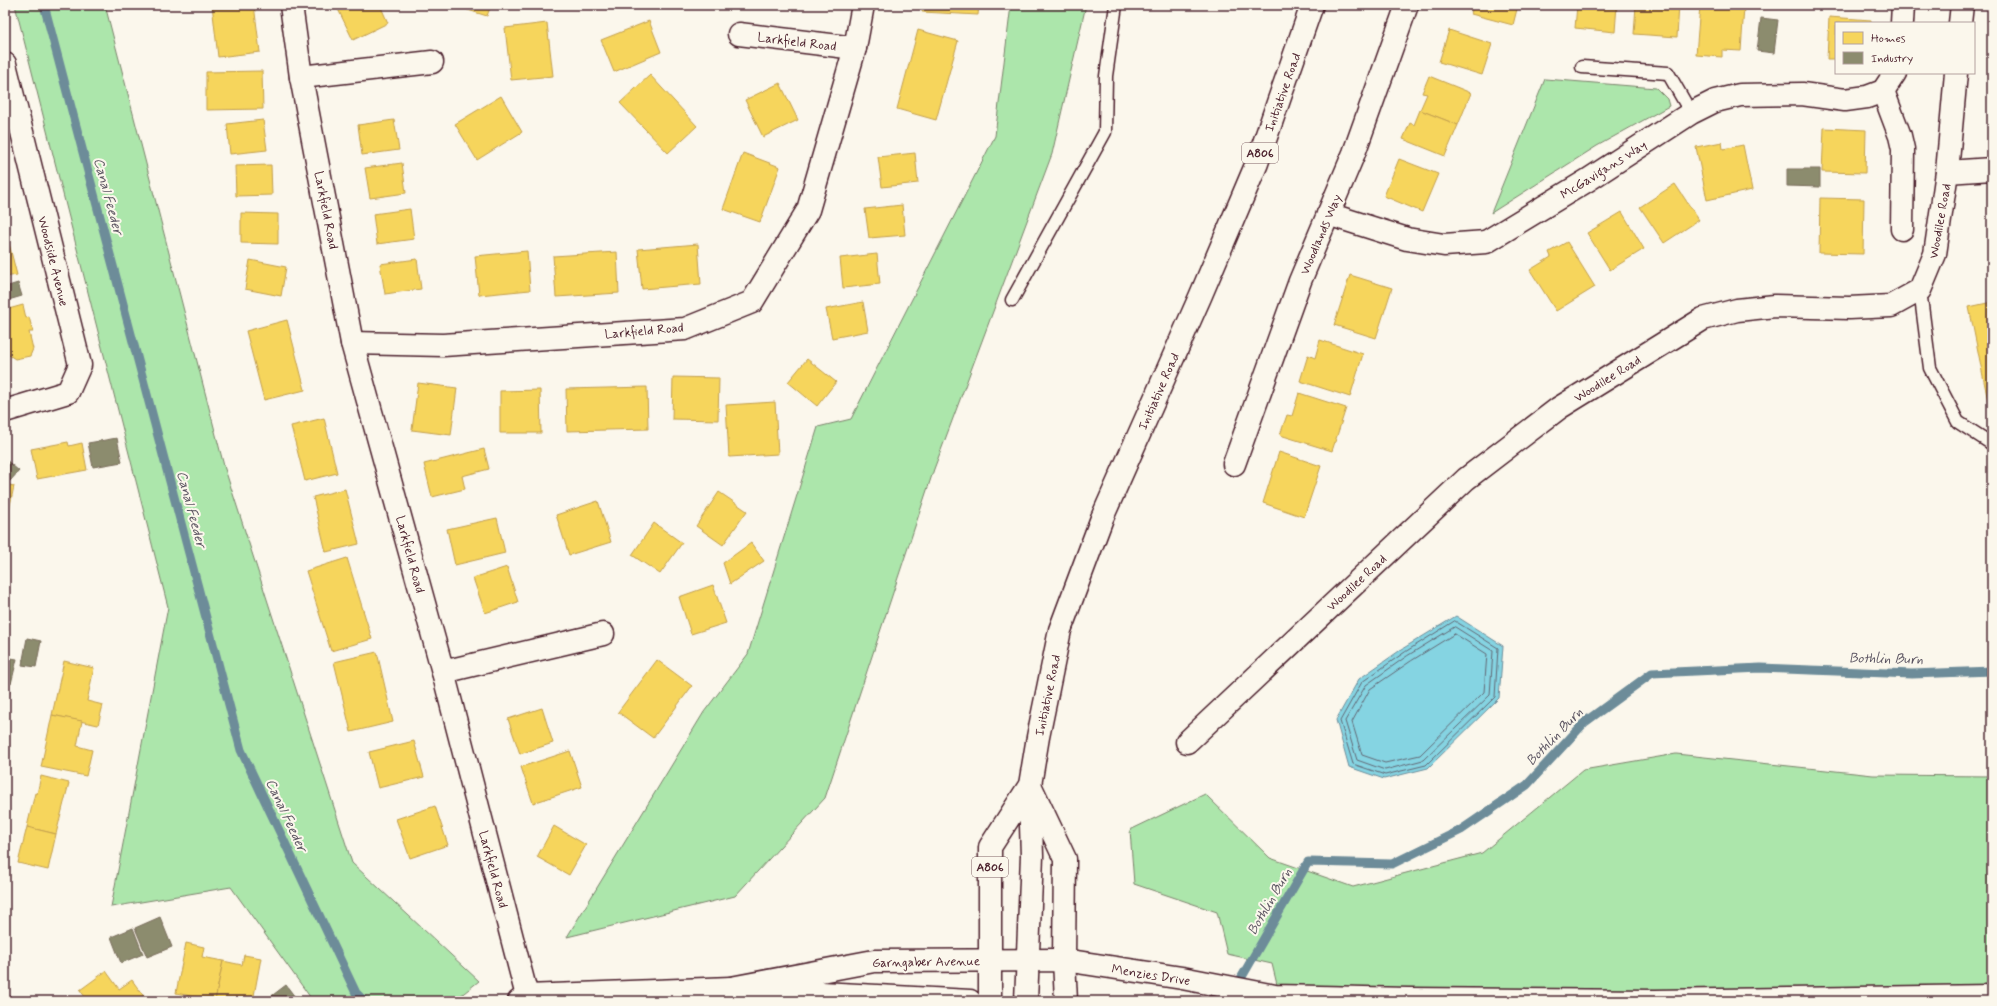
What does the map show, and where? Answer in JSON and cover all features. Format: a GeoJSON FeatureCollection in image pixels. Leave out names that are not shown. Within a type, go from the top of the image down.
{"type":"FeatureCollection","features":[{"type":"Feature","properties":{"kind":"street","name":"Larkfield Road"},"geometry":{"type":"LineString","coordinates":[[291,5],[301,77],[352,343],[443,672],[523,998]]}},
{"type":"Feature","properties":{"kind":"street","name":"Larkfield Road"},"geometry":{"type":"LineString","coordinates":[[352,343],[443,345],[685,329],[752,302],[808,210],[855,48],[864,5]]}},
{"type":"Feature","properties":{"kind":"street","name":"Initiative Road"},"geometry":{"type":"LineString","coordinates":[[990,1001],[990,847],[1030,785],[1038,737],[1063,622],[1102,518],[1197,304],[1256,163],[1312,5]]}},
{"type":"Feature","properties":{"kind":"street","name":"Woodlands Way"},"geometry":{"type":"LineString","coordinates":[[1234,464],[1300,280],[1354,153],[1407,5]]}},
{"type":"Feature","properties":{"kind":"street"},"geometry":{"type":"LineString","coordinates":[[1902,22],[1903,5]]}},
{"type":"Feature","properties":{"kind":"street"},"geometry":{"type":"LineString","coordinates":[[1960,22],[1962,5]]}},
{"type":"Feature","properties":{"kind":"street","name":"Larkfield Road"},"geometry":{"type":"LineString","coordinates":[[739,34],[855,48]]}},
{"type":"Feature","properties":{"kind":"street"},"geometry":{"type":"LineString","coordinates":[[301,77],[432,62]]}},
{"type":"Feature","properties":{"kind":"street","name":"Woodside Avenue"},"geometry":{"type":"LineString","coordinates":[[5,64],[80,365],[68,392],[5,411]]}},
{"type":"Feature","properties":{"kind":"street","name":"Woodilee Road"},"geometry":{"type":"LineString","coordinates":[[1187,742],[1466,479],[1559,408],[1703,319],[1737,310],[1774,306],[1849,308],[1891,306],[1920,290],[1935,254],[1947,172],[1956,74]]}},
{"type":"Feature","properties":{"kind":"street","name":"McGavigans Way"},"geometry":{"type":"LineString","coordinates":[[1328,214],[1407,239],[1444,245],[1486,242],[1588,180],[1691,113],[1714,101],[1740,95],[1802,94],[1845,100],[1867,96],[1889,82],[1903,149],[1902,229]]}},
{"type":"Feature","properties":{"kind":"street"},"geometry":{"type":"LineString","coordinates":[[1947,172],[1992,170]]}},
{"type":"Feature","properties":{"kind":"street"},"geometry":{"type":"LineString","coordinates":[[443,672],[603,634]]}},
{"type":"Feature","properties":{"kind":"street"},"geometry":{"type":"LineString","coordinates":[[1030,785],[1065,859],[1064,960],[1066,1001]]}},
{"type":"Feature","properties":{"kind":"street","name":"A806"},"geometry":{"type":"LineString","coordinates":[[1026,1001],[1032,856],[1030,785]]}},
{"type":"Feature","properties":{"kind":"street","name":"Garngaber Avenue"},"geometry":{"type":"LineString","coordinates":[[731,988],[874,961],[1027,960]]}},
{"type":"Feature","properties":{"kind":"street","name":"Menzies Drive"},"geometry":{"type":"LineString","coordinates":[[1027,960],[1064,960],[1182,978],[1281,996],[1655,1001],[1992,996]]}},
{"type":"Feature","properties":{"kind":"street","name":"Garngaber Avenue"},"geometry":{"type":"LineString","coordinates":[[523,998],[731,988],[970,1001]]}},
{"type":"Feature","properties":{"kind":"street","name":"Menzies Drive"},"geometry":{"type":"LineString","coordinates":[[1248,1001],[1281,996]]}},
{"type":"Feature","properties":{"kind":"lane"},"geometry":{"type":"LineString","coordinates":[[1012,300],[1105,132],[1106,76],[1116,5]]}},
{"type":"Feature","properties":{"kind":"lane"},"geometry":{"type":"LineString","coordinates":[[1582,67],[1668,73],[1691,113]]}},
{"type":"Feature","properties":{"kind":"lane"},"geometry":{"type":"LineString","coordinates":[[1920,290],[1930,368],[1958,422],[1992,444]]}},
{"type":"Feature","properties":{"kind":"green space"},"geometry":{"type":"Polygon","coordinates":[[[15,5],[105,5],[224,466],[352,863],[479,981],[454,1001],[313,1001],[231,887],[111,907],[168,607],[15,5]]]}},
{"type":"Feature","properties":{"kind":"green space"},"geometry":{"type":"Polygon","coordinates":[[[1011,5],[1086,5],[1052,154],[934,469],[825,798],[735,896],[567,937],[704,712],[748,654],[818,427],[851,419],[995,136],[1011,5]]]}},
{"type":"Feature","properties":{"kind":"green space"},"geometry":{"type":"Polygon","coordinates":[[[1545,79],[1656,88],[1667,99],[1669,106],[1597,146],[1491,213],[1545,79]]]}},
{"type":"Feature","properties":{"kind":"green space"},"geometry":{"type":"Polygon","coordinates":[[[1676,754],[1873,775],[1992,776],[1992,1001],[1281,1001],[1272,964],[1227,954],[1217,912],[1134,884],[1130,830],[1205,794],[1270,858],[1353,887],[1482,853],[1583,770],[1676,754]]]}},
{"type":"Feature","properties":{"kind":"water"},"geometry":{"type":"Polygon","coordinates":[[[1456,616],[1503,646],[1499,698],[1428,768],[1384,779],[1349,767],[1336,720],[1359,679],[1402,649],[1456,616]]]}},
{"type":"Feature","properties":{"kind":"building: Homes"},"geometry":{"type":"Polygon","coordinates":[[[212,5],[254,5],[260,52],[218,57],[212,5]]]}},
{"type":"Feature","properties":{"kind":"building: Homes"},"geometry":{"type":"Polygon","coordinates":[[[336,5],[380,5],[388,23],[353,40],[336,5]]]}},
{"type":"Feature","properties":{"kind":"building: Homes"},"geometry":{"type":"Polygon","coordinates":[[[452,5],[491,5],[487,16],[452,5]]]}},
{"type":"Feature","properties":{"kind":"building: Homes"},"geometry":{"type":"Polygon","coordinates":[[[923,5],[979,5],[978,15],[922,12],[923,5]]]}},
{"type":"Feature","properties":{"kind":"building: Homes"},"geometry":{"type":"Polygon","coordinates":[[[1473,5],[1518,5],[1513,25],[1471,14],[1473,5]]]}},
{"type":"Feature","properties":{"kind":"building: Homes"},"geometry":{"type":"Polygon","coordinates":[[[1577,5],[1617,5],[1615,32],[1575,28],[1577,5]]]}},
{"type":"Feature","properties":{"kind":"building: Homes"},"geometry":{"type":"Polygon","coordinates":[[[1636,5],[1679,5],[1677,37],[1634,34],[1636,5]]]}},
{"type":"Feature","properties":{"kind":"building: Homes"},"geometry":{"type":"Polygon","coordinates":[[[1700,5],[1744,7],[1741,51],[1722,50],[1722,57],[1696,55],[1700,5]]]}},
{"type":"Feature","properties":{"kind":"building: Homes"},"geometry":{"type":"Polygon","coordinates":[[[1829,17],[1871,20],[1871,22],[1835,22],[1835,59],[1827,59],[1829,17]]]}},
{"type":"Feature","properties":{"kind":"building: Homes"},"geometry":{"type":"Polygon","coordinates":[[[649,21],[661,52],[614,72],[601,40],[649,21]]]}},
{"type":"Feature","properties":{"kind":"building: Homes"},"geometry":{"type":"Polygon","coordinates":[[[547,23],[553,76],[511,80],[505,28],[547,23]]]}},
{"type":"Feature","properties":{"kind":"building: Homes"},"geometry":{"type":"Polygon","coordinates":[[[918,30],[958,41],[936,120],[897,109],[918,30]]]}},
{"type":"Feature","properties":{"kind":"building: Homes"},"geometry":{"type":"Polygon","coordinates":[[[1449,30],[1492,44],[1482,75],[1439,62],[1449,30]]]}},
{"type":"Feature","properties":{"kind":"building: Homes"},"geometry":{"type":"Polygon","coordinates":[[[262,71],[263,109],[206,110],[206,72],[262,71]]]}},
{"type":"Feature","properties":{"kind":"building: Homes"},"geometry":{"type":"Polygon","coordinates":[[[650,75],[697,126],[668,153],[620,103],[650,75]]]}},
{"type":"Feature","properties":{"kind":"building: Homes"},"geometry":{"type":"Polygon","coordinates":[[[1429,76],[1471,93],[1458,125],[1420,110],[1427,94],[1422,93],[1429,76]]]}},
{"type":"Feature","properties":{"kind":"building: Homes"},"geometry":{"type":"Polygon","coordinates":[[[780,83],[798,120],[763,137],[745,100],[780,83]]]}},
{"type":"Feature","properties":{"kind":"building: Homes"},"geometry":{"type":"Polygon","coordinates":[[[501,96],[522,132],[477,160],[455,124],[501,96]]]}},
{"type":"Feature","properties":{"kind":"building: Homes"},"geometry":{"type":"Polygon","coordinates":[[[1420,110],[1458,125],[1445,156],[1403,139],[1410,123],[1414,125],[1420,110]]]}},
{"type":"Feature","properties":{"kind":"building: Homes"},"geometry":{"type":"Polygon","coordinates":[[[263,120],[267,150],[230,154],[227,124],[263,120]]]}},
{"type":"Feature","properties":{"kind":"building: Homes"},"geometry":{"type":"Polygon","coordinates":[[[394,120],[399,150],[362,155],[358,125],[394,120]]]}},
{"type":"Feature","properties":{"kind":"building: Homes"},"geometry":{"type":"Polygon","coordinates":[[[1824,128],[1866,130],[1865,173],[1822,172],[1824,128]]]}},
{"type":"Feature","properties":{"kind":"building: Homes"},"geometry":{"type":"Polygon","coordinates":[[[1722,142],[1723,149],[1743,145],[1752,190],[1707,200],[1696,147],[1722,142]]]}},
{"type":"Feature","properties":{"kind":"building: Homes"},"geometry":{"type":"Polygon","coordinates":[[[743,153],[780,167],[760,222],[723,209],[743,153]]]}},
{"type":"Feature","properties":{"kind":"building: Homes"},"geometry":{"type":"Polygon","coordinates":[[[915,153],[918,183],[882,187],[878,157],[915,153]]]}},
{"type":"Feature","properties":{"kind":"building: Homes"},"geometry":{"type":"Polygon","coordinates":[[[1399,159],[1438,174],[1422,212],[1384,196],[1399,159]]]}},
{"type":"Feature","properties":{"kind":"building: Homes"},"geometry":{"type":"Polygon","coordinates":[[[402,163],[406,193],[370,198],[365,168],[402,163]]]}},
{"type":"Feature","properties":{"kind":"building: Homes"},"geometry":{"type":"Polygon","coordinates":[[[271,165],[272,195],[236,196],[235,166],[271,165]]]}},
{"type":"Feature","properties":{"kind":"building: Homes"},"geometry":{"type":"Polygon","coordinates":[[[1675,184],[1699,220],[1664,243],[1640,207],[1675,184]]]}},
{"type":"Feature","properties":{"kind":"building: Homes"},"geometry":{"type":"Polygon","coordinates":[[[1820,198],[1864,199],[1863,254],[1819,253],[1820,198]]]}},
{"type":"Feature","properties":{"kind":"building: Homes"},"geometry":{"type":"Polygon","coordinates":[[[902,205],[905,235],[869,238],[865,209],[902,205]]]}},
{"type":"Feature","properties":{"kind":"building: Homes"},"geometry":{"type":"Polygon","coordinates":[[[410,209],[414,239],[377,244],[373,214],[410,209]]]}},
{"type":"Feature","properties":{"kind":"building: Homes"},"geometry":{"type":"Polygon","coordinates":[[[1622,212],[1644,249],[1610,270],[1587,233],[1622,212]]]}},
{"type":"Feature","properties":{"kind":"building: Homes"},"geometry":{"type":"Polygon","coordinates":[[[241,213],[278,214],[278,244],[241,243],[241,213]]]}},
{"type":"Feature","properties":{"kind":"building: Homes"},"geometry":{"type":"Polygon","coordinates":[[[5,228],[17,275],[5,277],[5,228]]]}},
{"type":"Feature","properties":{"kind":"building: Homes"},"geometry":{"type":"Polygon","coordinates":[[[1567,242],[1595,287],[1556,311],[1530,270],[1551,257],[1549,252],[1567,242]]]}},
{"type":"Feature","properties":{"kind":"building: Homes"},"geometry":{"type":"Polygon","coordinates":[[[698,244],[701,284],[642,289],[638,249],[698,244]]]}},
{"type":"Feature","properties":{"kind":"building: Homes"},"geometry":{"type":"Polygon","coordinates":[[[527,251],[530,290],[479,295],[475,256],[527,251]]]}},
{"type":"Feature","properties":{"kind":"building: Homes"},"geometry":{"type":"Polygon","coordinates":[[[617,252],[619,293],[556,297],[553,256],[617,252]]]}},
{"type":"Feature","properties":{"kind":"building: Homes"},"geometry":{"type":"Polygon","coordinates":[[[877,254],[880,284],[843,288],[840,258],[877,254]]]}},
{"type":"Feature","properties":{"kind":"building: Homes"},"geometry":{"type":"Polygon","coordinates":[[[417,259],[421,289],[385,294],[380,264],[417,259]]]}},
{"type":"Feature","properties":{"kind":"building: Homes"},"geometry":{"type":"Polygon","coordinates":[[[250,260],[286,267],[281,296],[245,289],[250,260]]]}},
{"type":"Feature","properties":{"kind":"building: Homes"},"geometry":{"type":"Polygon","coordinates":[[[1350,275],[1392,288],[1376,338],[1334,325],[1350,275]]]}},
{"type":"Feature","properties":{"kind":"building: Homes"},"geometry":{"type":"Polygon","coordinates":[[[863,302],[868,331],[832,338],[826,309],[863,302]]]}},
{"type":"Feature","properties":{"kind":"building: Homes"},"geometry":{"type":"Polygon","coordinates":[[[1992,302],[1992,400],[1988,401],[1969,307],[1992,302]]]}},
{"type":"Feature","properties":{"kind":"building: Homes"},"geometry":{"type":"Polygon","coordinates":[[[23,305],[26,318],[29,317],[33,332],[29,332],[33,349],[30,356],[15,359],[9,355],[5,356],[5,310],[23,305]]]}},
{"type":"Feature","properties":{"kind":"building: Homes"},"geometry":{"type":"Polygon","coordinates":[[[287,320],[305,390],[264,400],[246,331],[287,320]]]}},
{"type":"Feature","properties":{"kind":"building: Homes"},"geometry":{"type":"Polygon","coordinates":[[[1320,340],[1363,354],[1350,397],[1300,381],[1308,355],[1315,358],[1320,340]]]}},
{"type":"Feature","properties":{"kind":"building: Homes"},"geometry":{"type":"Polygon","coordinates":[[[807,359],[836,382],[817,406],[788,382],[807,359]]]}},
{"type":"Feature","properties":{"kind":"building: Homes"},"geometry":{"type":"Polygon","coordinates":[[[673,377],[719,378],[718,420],[672,419],[673,377]]]}},
{"type":"Feature","properties":{"kind":"building: Homes"},"geometry":{"type":"Polygon","coordinates":[[[418,383],[457,388],[451,435],[412,430],[418,383]]]}},
{"type":"Feature","properties":{"kind":"building: Homes"},"geometry":{"type":"Polygon","coordinates":[[[647,387],[648,429],[567,431],[566,389],[647,387]]]}},
{"type":"Feature","properties":{"kind":"building: Homes"},"geometry":{"type":"Polygon","coordinates":[[[540,390],[541,433],[500,433],[500,391],[540,390]]]}},
{"type":"Feature","properties":{"kind":"building: Homes"},"geometry":{"type":"Polygon","coordinates":[[[1299,393],[1346,408],[1332,451],[1280,435],[1287,415],[1292,416],[1299,393]]]}},
{"type":"Feature","properties":{"kind":"building: Homes"},"geometry":{"type":"Polygon","coordinates":[[[775,402],[778,454],[729,457],[726,405],[775,402]]]}},
{"type":"Feature","properties":{"kind":"building: Homes"},"geometry":{"type":"Polygon","coordinates":[[[324,418],[337,473],[305,481],[291,426],[324,418]]]}},
{"type":"Feature","properties":{"kind":"building: Homes"},"geometry":{"type":"Polygon","coordinates":[[[68,442],[69,446],[82,443],[87,470],[37,479],[31,449],[68,442]]]}},
{"type":"Feature","properties":{"kind":"building: Homes"},"geometry":{"type":"Polygon","coordinates":[[[484,449],[489,469],[462,476],[465,489],[432,497],[424,464],[484,449]]]}},
{"type":"Feature","properties":{"kind":"building: Homes"},"geometry":{"type":"Polygon","coordinates":[[[1279,452],[1321,466],[1304,517],[1263,503],[1279,452]]]}},
{"type":"Feature","properties":{"kind":"building: Homes"},"geometry":{"type":"Polygon","coordinates":[[[5,484],[14,486],[7,520],[5,520],[5,484]]]}},
{"type":"Feature","properties":{"kind":"building: Homes"},"geometry":{"type":"Polygon","coordinates":[[[345,489],[359,544],[326,552],[313,497],[345,489]]]}},
{"type":"Feature","properties":{"kind":"building: Homes"},"geometry":{"type":"Polygon","coordinates":[[[719,492],[747,511],[723,545],[696,526],[719,492]]]}},
{"type":"Feature","properties":{"kind":"building: Homes"},"geometry":{"type":"Polygon","coordinates":[[[598,501],[611,542],[569,555],[556,515],[598,501]]]}},
{"type":"Feature","properties":{"kind":"building: Homes"},"geometry":{"type":"Polygon","coordinates":[[[497,518],[505,553],[455,565],[447,529],[497,518]]]}},
{"type":"Feature","properties":{"kind":"building: Homes"},"geometry":{"type":"Polygon","coordinates":[[[654,523],[682,543],[660,574],[632,555],[654,523]]]}},
{"type":"Feature","properties":{"kind":"building: Homes"},"geometry":{"type":"Polygon","coordinates":[[[751,543],[764,561],[730,584],[723,563],[751,543]]]}},
{"type":"Feature","properties":{"kind":"building: Homes"},"geometry":{"type":"Polygon","coordinates":[[[347,558],[372,639],[331,651],[306,571],[347,558]]]}},
{"type":"Feature","properties":{"kind":"building: Homes"},"geometry":{"type":"Polygon","coordinates":[[[507,567],[518,602],[485,613],[473,578],[507,567]]]}},
{"type":"Feature","properties":{"kind":"building: Homes"},"geometry":{"type":"Polygon","coordinates":[[[713,585],[726,623],[691,634],[679,597],[713,585]]]}},
{"type":"Feature","properties":{"kind":"building: Homes"},"geometry":{"type":"Polygon","coordinates":[[[377,652],[393,722],[351,732],[334,662],[377,652]]]}},
{"type":"Feature","properties":{"kind":"building: Homes"},"geometry":{"type":"Polygon","coordinates":[[[657,660],[692,686],[653,738],[618,712],[657,660]]]}},
{"type":"Feature","properties":{"kind":"building: Homes"},"geometry":{"type":"Polygon","coordinates":[[[64,661],[94,668],[87,701],[103,705],[98,725],[52,715],[64,661]]]}},
{"type":"Feature","properties":{"kind":"building: Homes"},"geometry":{"type":"Polygon","coordinates":[[[542,708],[553,743],[520,754],[508,719],[542,708]]]}},
{"type":"Feature","properties":{"kind":"building: Homes"},"geometry":{"type":"Polygon","coordinates":[[[52,715],[82,721],[77,746],[92,750],[86,776],[41,767],[52,715]]]}},
{"type":"Feature","properties":{"kind":"building: Homes"},"geometry":{"type":"Polygon","coordinates":[[[414,741],[424,777],[378,788],[369,752],[414,741]]]}},
{"type":"Feature","properties":{"kind":"building: Homes"},"geometry":{"type":"Polygon","coordinates":[[[570,751],[582,787],[533,803],[521,767],[570,751]]]}},
{"type":"Feature","properties":{"kind":"building: Homes"},"geometry":{"type":"Polygon","coordinates":[[[41,776],[69,783],[56,834],[27,827],[35,793],[37,794],[41,776]]]}},
{"type":"Feature","properties":{"kind":"building: Homes"},"geometry":{"type":"Polygon","coordinates":[[[435,806],[448,845],[410,858],[396,819],[435,806]]]}},
{"type":"Feature","properties":{"kind":"building: Homes"},"geometry":{"type":"Polygon","coordinates":[[[554,826],[586,845],[569,875],[537,857],[554,826]]]}},
{"type":"Feature","properties":{"kind":"building: Homes"},"geometry":{"type":"Polygon","coordinates":[[[27,827],[56,834],[48,870],[18,863],[27,827]]]}},
{"type":"Feature","properties":{"kind":"building: Homes"},"geometry":{"type":"Polygon","coordinates":[[[186,943],[204,947],[202,957],[223,961],[215,1001],[176,993],[186,943]]]}},
{"type":"Feature","properties":{"kind":"building: Homes"},"geometry":{"type":"Polygon","coordinates":[[[244,955],[261,958],[253,1001],[215,1001],[223,961],[242,965],[244,955]]]}},
{"type":"Feature","properties":{"kind":"building: Homes"},"geometry":{"type":"Polygon","coordinates":[[[106,971],[119,989],[132,980],[147,1001],[88,1001],[80,990],[106,971]]]}},
{"type":"Feature","properties":{"kind":"building: Industry"},"geometry":{"type":"Polygon","coordinates":[[[1761,18],[1778,20],[1774,53],[1757,51],[1761,18]]]}},
{"type":"Feature","properties":{"kind":"building: Industry"},"geometry":{"type":"Polygon","coordinates":[[[1787,169],[1820,169],[1820,187],[1787,186],[1787,169]]]}},
{"type":"Feature","properties":{"kind":"building: Industry"},"geometry":{"type":"Polygon","coordinates":[[[18,283],[22,296],[5,301],[5,287],[18,283]]]}},
{"type":"Feature","properties":{"kind":"building: Industry"},"geometry":{"type":"Polygon","coordinates":[[[117,438],[122,462],[93,467],[88,443],[117,438]]]}},
{"type":"Feature","properties":{"kind":"building: Industry"},"geometry":{"type":"Polygon","coordinates":[[[5,459],[19,471],[10,481],[5,477],[5,459]]]}},
{"type":"Feature","properties":{"kind":"building: Industry"},"geometry":{"type":"Polygon","coordinates":[[[27,638],[41,641],[36,667],[22,665],[27,638]]]}},
{"type":"Feature","properties":{"kind":"building: Industry"},"geometry":{"type":"Polygon","coordinates":[[[5,657],[17,659],[11,684],[5,682],[5,657]]]}},
{"type":"Feature","properties":{"kind":"building: Industry"},"geometry":{"type":"Polygon","coordinates":[[[5,689],[10,690],[5,713],[5,689]]]}},
{"type":"Feature","properties":{"kind":"building: Industry"},"geometry":{"type":"Polygon","coordinates":[[[160,917],[172,947],[147,957],[135,928],[160,917]]]}},
{"type":"Feature","properties":{"kind":"building: Industry"},"geometry":{"type":"Polygon","coordinates":[[[133,928],[143,954],[121,963],[111,937],[133,928]]]}},
{"type":"Feature","properties":{"kind":"building: Industry"},"geometry":{"type":"Polygon","coordinates":[[[286,985],[295,997],[290,1001],[265,1001],[286,985]]]}},
{"type":"Feature","properties":{"kind":"waterway","name":"Canal Feeder"},"geometry":{"type":"LineString","coordinates":[[44,5],[241,750],[356,993],[364,1001]]}},
{"type":"Feature","properties":{"kind":"waterway","name":"Bothlin Burn"},"geometry":{"type":"LineString","coordinates":[[1228,1001],[1308,862],[1392,864],[1461,830],[1527,785],[1585,722],[1652,673],[1761,668],[1912,674],[1992,671]]}}]}
